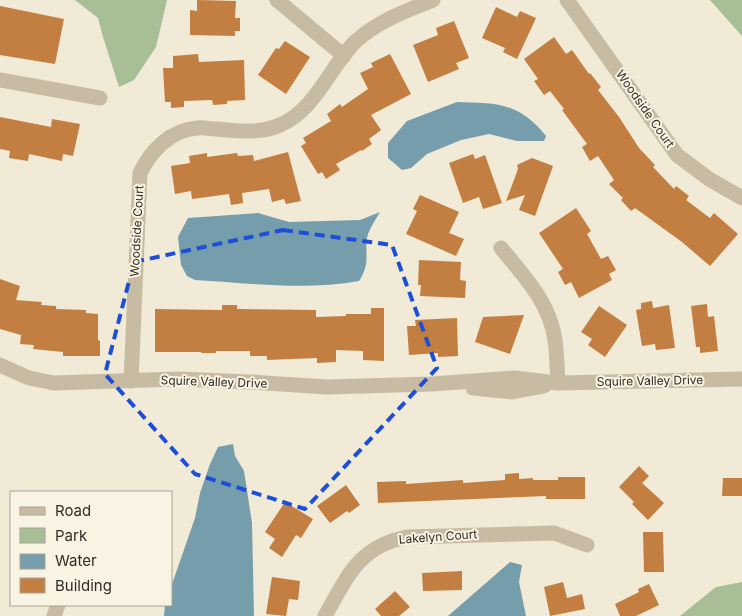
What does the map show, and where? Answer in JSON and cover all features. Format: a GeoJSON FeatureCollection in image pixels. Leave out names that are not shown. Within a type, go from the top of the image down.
{"type":"FeatureCollection","features":[{"type":"Feature","properties":{"kind":"street"},"geometry":{"type":"LineString","coordinates":[[277,0],[344,56]]}},
{"type":"Feature","properties":{"kind":"street","name":"Woodside Court"},"geometry":{"type":"LineString","coordinates":[[131,381],[138,198],[140,173],[145,162],[162,143],[182,132],[197,128],[251,132],[281,125],[303,110],[356,42],[386,20],[433,0]]}},
{"type":"Feature","properties":{"kind":"street","name":"Woodside Court"},"geometry":{"type":"LineString","coordinates":[[567,0],[677,155],[709,179],[742,198]]}},
{"type":"Feature","properties":{"kind":"street"},"geometry":{"type":"LineString","coordinates":[[0,80],[100,98]]}},
{"type":"Feature","properties":{"kind":"street"},"geometry":{"type":"LineString","coordinates":[[501,248],[534,289],[548,313],[555,339],[558,383]]}},
{"type":"Feature","properties":{"kind":"street","name":"Squire Valley Drive"},"geometry":{"type":"LineString","coordinates":[[0,366],[29,378],[54,383],[187,380],[327,387],[432,384],[514,378],[558,383],[742,379]]}},
{"type":"Feature","properties":{"kind":"street","name":"Lakelyn Court"},"geometry":{"type":"LineString","coordinates":[[324,616],[348,573],[358,561],[382,544],[396,539],[408,537],[554,533],[587,545]]}},
{"type":"Feature","properties":{"kind":"highlighted area"},"geometry":{"type":"Polygon","coordinates":[[[283,230],[392,245],[437,368],[305,509],[195,474],[105,374],[134,262],[283,230]]]}},
{"type":"Feature","properties":{"kind":"green space"},"geometry":{"type":"Polygon","coordinates":[[[75,0],[167,0],[156,47],[134,80],[119,87],[98,18],[75,0]]]}},
{"type":"Feature","properties":{"kind":"green space"},"geometry":{"type":"Polygon","coordinates":[[[710,0],[742,0],[742,36],[710,0]]]}},
{"type":"Feature","properties":{"kind":"green space"},"geometry":{"type":"Polygon","coordinates":[[[742,582],[742,616],[680,616],[716,587],[742,582]]]}},
{"type":"Feature","properties":{"kind":"water"},"geometry":{"type":"Polygon","coordinates":[[[457,102],[495,104],[516,111],[526,116],[536,125],[546,136],[544,141],[517,141],[489,134],[461,140],[427,154],[411,168],[402,170],[388,158],[388,143],[407,121],[457,102]]]}},
{"type":"Feature","properties":{"kind":"water"},"geometry":{"type":"Polygon","coordinates":[[[380,212],[368,234],[365,268],[359,281],[298,286],[195,280],[187,276],[181,265],[178,237],[188,218],[258,213],[289,222],[360,220],[380,212]]]}},
{"type":"Feature","properties":{"kind":"water"},"geometry":{"type":"Polygon","coordinates":[[[233,444],[235,456],[244,471],[252,523],[254,616],[164,616],[165,606],[172,606],[172,584],[195,518],[200,493],[218,447],[233,444]]]}},
{"type":"Feature","properties":{"kind":"water"},"geometry":{"type":"Polygon","coordinates":[[[510,562],[522,565],[519,582],[526,616],[448,616],[510,562]]]}},
{"type":"Feature","properties":{"kind":"building"},"geometry":{"type":"Polygon","coordinates":[[[197,0],[236,1],[235,18],[240,18],[240,31],[235,31],[235,36],[190,35],[190,10],[197,11],[197,0]]]}},
{"type":"Feature","properties":{"kind":"building"},"geometry":{"type":"Polygon","coordinates":[[[0,6],[64,19],[55,64],[0,55],[0,6]]]}},
{"type":"Feature","properties":{"kind":"building"},"geometry":{"type":"Polygon","coordinates":[[[496,7],[517,17],[520,11],[536,18],[517,59],[503,52],[505,48],[482,38],[496,7]]]}},
{"type":"Feature","properties":{"kind":"building"},"geometry":{"type":"Polygon","coordinates":[[[454,21],[469,58],[456,63],[459,69],[428,82],[413,45],[438,35],[436,28],[454,21]]]}},
{"type":"Feature","properties":{"kind":"building"},"geometry":{"type":"Polygon","coordinates":[[[554,37],[566,54],[572,50],[601,87],[598,90],[619,117],[639,148],[655,165],[653,167],[674,189],[676,186],[689,196],[686,200],[710,218],[714,213],[738,234],[710,266],[682,242],[635,208],[631,211],[621,200],[623,198],[609,184],[614,180],[598,156],[590,161],[582,147],[587,144],[562,110],[564,109],[550,91],[544,95],[534,81],[538,79],[524,59],[554,37]]]}},
{"type":"Feature","properties":{"kind":"building"},"geometry":{"type":"Polygon","coordinates":[[[285,41],[310,57],[286,94],[258,75],[276,48],[279,49],[285,41]]]}},
{"type":"Feature","properties":{"kind":"building"},"geometry":{"type":"Polygon","coordinates":[[[198,54],[199,62],[244,60],[245,100],[227,101],[227,104],[213,105],[212,100],[184,101],[184,107],[171,108],[171,102],[165,102],[163,68],[173,68],[173,56],[198,54]]]}},
{"type":"Feature","properties":{"kind":"building"},"geometry":{"type":"Polygon","coordinates":[[[390,54],[411,94],[371,115],[381,130],[369,139],[372,144],[336,164],[340,170],[326,179],[322,172],[318,174],[301,146],[306,143],[303,138],[331,121],[327,114],[340,104],[342,107],[368,89],[360,73],[373,67],[371,63],[390,54]]]}},
{"type":"Feature","properties":{"kind":"building"},"geometry":{"type":"Polygon","coordinates":[[[0,117],[51,127],[52,119],[80,124],[73,156],[63,154],[62,161],[29,154],[28,161],[9,158],[10,151],[0,149],[0,117]]]}},
{"type":"Feature","properties":{"kind":"building"},"geometry":{"type":"Polygon","coordinates":[[[288,152],[301,201],[286,204],[284,199],[272,202],[269,189],[242,193],[243,203],[231,205],[229,194],[192,199],[191,191],[175,194],[171,166],[190,163],[189,156],[207,153],[207,157],[237,153],[238,156],[253,155],[254,161],[288,152]]]}},
{"type":"Feature","properties":{"kind":"building"},"geometry":{"type":"Polygon","coordinates":[[[473,154],[475,159],[485,155],[502,203],[483,209],[479,197],[463,203],[449,163],[473,154]]]}},
{"type":"Feature","properties":{"kind":"building"},"geometry":{"type":"Polygon","coordinates":[[[532,158],[553,166],[535,216],[519,210],[525,195],[506,201],[518,169],[517,165],[532,158]]]}},
{"type":"Feature","properties":{"kind":"building"},"geometry":{"type":"Polygon","coordinates":[[[420,195],[459,212],[449,233],[464,239],[456,256],[406,234],[417,211],[413,209],[420,195]]]}},
{"type":"Feature","properties":{"kind":"building"},"geometry":{"type":"Polygon","coordinates":[[[576,208],[591,231],[587,234],[601,259],[608,256],[616,270],[609,274],[612,280],[579,298],[571,282],[565,285],[558,272],[563,269],[539,233],[576,208]]]}},
{"type":"Feature","properties":{"kind":"building"},"geometry":{"type":"Polygon","coordinates":[[[419,260],[461,262],[460,280],[466,281],[465,298],[420,296],[421,285],[418,285],[419,260]]]}},
{"type":"Feature","properties":{"kind":"building"},"geometry":{"type":"Polygon","coordinates":[[[0,279],[20,286],[16,300],[42,302],[41,305],[56,306],[56,309],[86,310],[86,313],[98,314],[100,356],[63,356],[63,352],[33,349],[34,345],[20,344],[21,335],[0,329],[0,279]]]}},
{"type":"Feature","properties":{"kind":"building"},"geometry":{"type":"Polygon","coordinates":[[[652,301],[653,308],[669,305],[675,348],[656,350],[655,344],[642,346],[636,310],[641,309],[641,303],[652,301]]]}},
{"type":"Feature","properties":{"kind":"building"},"geometry":{"type":"Polygon","coordinates":[[[707,304],[708,317],[714,316],[718,351],[700,353],[700,347],[696,347],[691,306],[707,304]]]}},
{"type":"Feature","properties":{"kind":"building"},"geometry":{"type":"Polygon","coordinates":[[[222,305],[237,305],[237,309],[316,310],[316,317],[371,314],[371,308],[384,308],[384,361],[363,360],[363,351],[336,350],[336,362],[317,363],[317,358],[267,360],[267,356],[250,356],[250,351],[216,351],[216,353],[155,352],[155,309],[222,310],[222,305]]]}},
{"type":"Feature","properties":{"kind":"building"},"geometry":{"type":"Polygon","coordinates":[[[599,306],[627,325],[605,357],[588,345],[592,339],[581,332],[599,306]]]}},
{"type":"Feature","properties":{"kind":"building"},"geometry":{"type":"Polygon","coordinates":[[[524,315],[510,354],[475,342],[483,317],[524,315]]]}},
{"type":"Feature","properties":{"kind":"building"},"geometry":{"type":"Polygon","coordinates":[[[457,318],[458,356],[438,357],[438,353],[409,355],[407,326],[416,326],[415,320],[457,318]]]}},
{"type":"Feature","properties":{"kind":"building"},"geometry":{"type":"Polygon","coordinates":[[[639,466],[649,476],[642,483],[664,503],[648,520],[619,487],[639,466]]]}},
{"type":"Feature","properties":{"kind":"building"},"geometry":{"type":"Polygon","coordinates":[[[519,473],[519,479],[533,478],[533,480],[558,480],[558,477],[585,477],[585,499],[546,499],[546,496],[378,503],[377,482],[406,481],[406,484],[463,480],[463,483],[505,480],[505,474],[519,473]]]}},
{"type":"Feature","properties":{"kind":"building"},"geometry":{"type":"Polygon","coordinates":[[[723,478],[742,478],[742,496],[722,496],[723,478]]]}},
{"type":"Feature","properties":{"kind":"building"},"geometry":{"type":"Polygon","coordinates":[[[346,485],[360,505],[349,513],[347,511],[330,523],[317,506],[346,485]]]}},
{"type":"Feature","properties":{"kind":"building"},"geometry":{"type":"Polygon","coordinates":[[[285,502],[313,519],[301,538],[296,535],[282,557],[269,548],[275,539],[265,532],[285,502]]]}},
{"type":"Feature","properties":{"kind":"building"},"geometry":{"type":"Polygon","coordinates":[[[643,532],[663,532],[664,572],[644,572],[643,532]]]}},
{"type":"Feature","properties":{"kind":"building"},"geometry":{"type":"Polygon","coordinates":[[[462,571],[462,590],[423,591],[422,573],[462,571]]]}},
{"type":"Feature","properties":{"kind":"building"},"geometry":{"type":"Polygon","coordinates":[[[272,577],[300,581],[298,600],[289,599],[286,616],[266,614],[272,577]]]}},
{"type":"Feature","properties":{"kind":"building"},"geometry":{"type":"Polygon","coordinates":[[[563,582],[567,598],[582,594],[585,609],[550,616],[544,587],[563,582]]]}},
{"type":"Feature","properties":{"kind":"building"},"geometry":{"type":"Polygon","coordinates":[[[649,584],[659,605],[636,616],[620,616],[615,604],[639,592],[638,589],[649,584]]]}},
{"type":"Feature","properties":{"kind":"building"},"geometry":{"type":"Polygon","coordinates":[[[395,591],[410,607],[399,616],[381,616],[375,609],[395,591]]]}}]}
